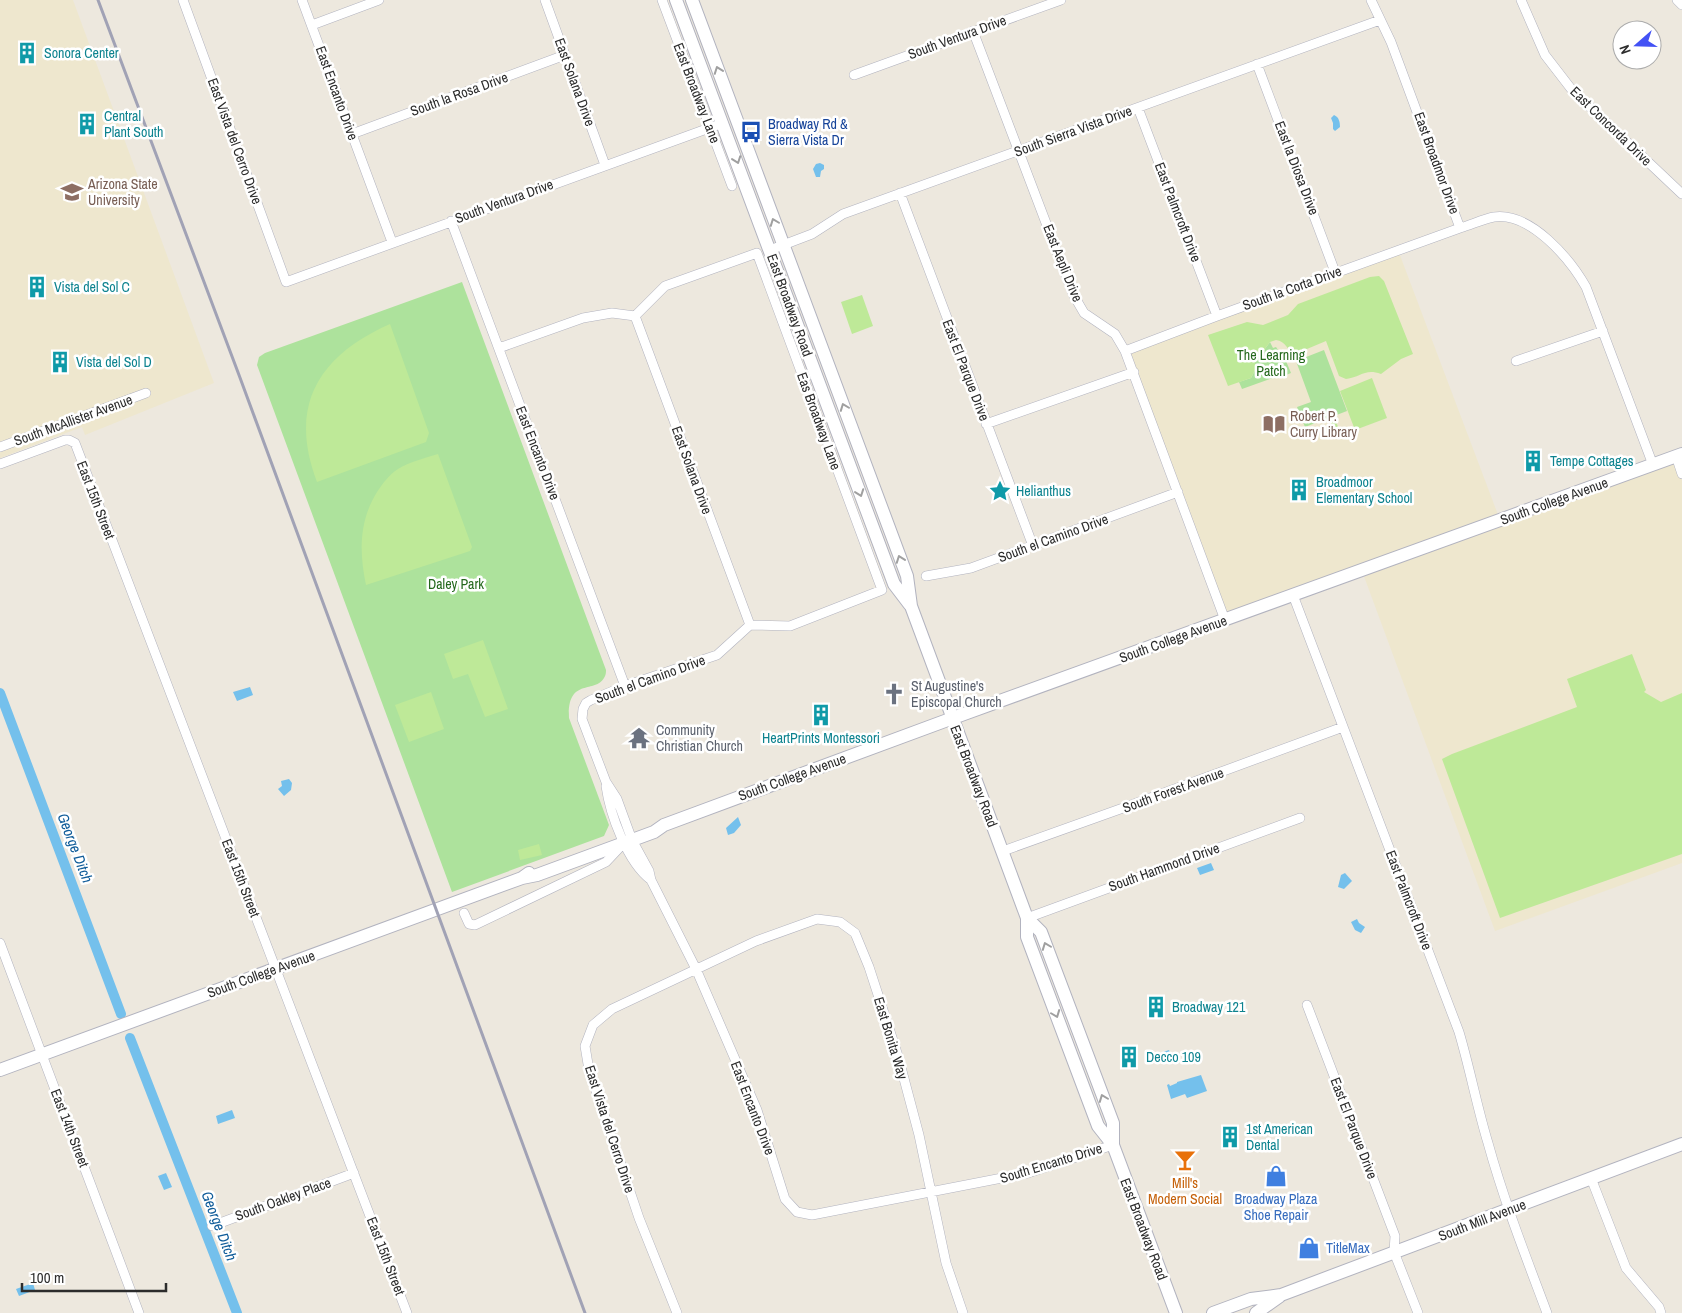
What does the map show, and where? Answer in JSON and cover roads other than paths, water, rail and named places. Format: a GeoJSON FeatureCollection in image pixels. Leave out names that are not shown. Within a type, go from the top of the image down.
{"type":"FeatureCollection","features":[{"type":"Feature","properties":{"kind":"main road","name":"East Broadway Road"},"geometry":{"type":"LineString","coordinates":[[676,0],[894,584],[911,606]]}},
{"type":"Feature","properties":{"kind":"main road","name":"East Broadway Road"},"geometry":{"type":"LineString","coordinates":[[692,0],[907,576],[911,606],[1027,918],[1027,937],[1098,1126],[1112,1145],[1176,1313]]}},
{"type":"Feature","properties":{"kind":"main road","name":"South College Avenue"},"geometry":{"type":"LineString","coordinates":[[0,1070],[522,878],[537,875],[626,839],[654,832],[664,825],[953,718],[1679,455]]}},
{"type":"Feature","properties":{"kind":"main road","name":"South Mill Avenue"},"geometry":{"type":"LineString","coordinates":[[1213,1313],[1251,1299],[1281,1295],[1682,1144]]}},
{"type":"Feature","properties":{"kind":"main road","name":"South Mill Avenue"},"geometry":{"type":"LineString","coordinates":[[1256,1313],[1281,1295]]}},
{"type":"Feature","properties":{"kind":"street","name":"East Vista del Cerro Drive"},"geometry":{"type":"LineString","coordinates":[[183,0],[286,282]]}},
{"type":"Feature","properties":{"kind":"street","name":"East Encanto Drive"},"geometry":{"type":"LineString","coordinates":[[302,0],[392,242]]}},
{"type":"Feature","properties":{"kind":"street"},"geometry":{"type":"LineString","coordinates":[[312,25],[379,0]]}},
{"type":"Feature","properties":{"kind":"street","name":"East Solana Drive"},"geometry":{"type":"LineString","coordinates":[[545,0],[605,165]]}},
{"type":"Feature","properties":{"kind":"street","name":"East Broadway Lane"},"geometry":{"type":"LineString","coordinates":[[662,0],[732,186]]}},
{"type":"Feature","properties":{"kind":"street","name":"South Ventura Drive"},"geometry":{"type":"LineString","coordinates":[[854,75],[1061,0]]}},
{"type":"Feature","properties":{"kind":"street","name":"East Broadmor Drive"},"geometry":{"type":"LineString","coordinates":[[1371,0],[1391,42],[1460,228],[1494,217],[1510,217],[1528,224],[1565,256],[1576,269],[1586,287],[1653,464]]}},
{"type":"Feature","properties":{"kind":"street","name":"East Concorda Drive"},"geometry":{"type":"LineString","coordinates":[[1522,0],[1545,55],[1572,90],[1682,194]]}},
{"type":"Feature","properties":{"kind":"street"},"geometry":{"type":"LineString","coordinates":[[1677,0],[1682,5]]}},
{"type":"Feature","properties":{"kind":"street","name":"South Sierra Vista Drive"},"geometry":{"type":"LineString","coordinates":[[770,250],[812,234],[843,214],[1380,20]]}},
{"type":"Feature","properties":{"kind":"street","name":"East Aepli Drive"},"geometry":{"type":"LineString","coordinates":[[974,31],[1073,294],[1084,313],[1116,334],[1134,372],[1225,620]]}},
{"type":"Feature","properties":{"kind":"street","name":"South la Rosa Drive"},"geometry":{"type":"LineString","coordinates":[[352,134],[565,55]]}},
{"type":"Feature","properties":{"kind":"street","name":"East la Diosa Drive"},"geometry":{"type":"LineString","coordinates":[[1257,64],[1336,272]]}},
{"type":"Feature","properties":{"kind":"street","name":"East Palmcroft Drive"},"geometry":{"type":"LineString","coordinates":[[1138,108],[1217,316]]}},
{"type":"Feature","properties":{"kind":"street","name":"South Ventura Drive"},"geometry":{"type":"LineString","coordinates":[[286,282],[451,220],[723,123]]}},
{"type":"Feature","properties":{"kind":"street","name":"East El Parque Drive"},"geometry":{"type":"LineString","coordinates":[[900,193],[1033,546]]}},
{"type":"Feature","properties":{"kind":"street","name":"East Encanto Drive"},"geometry":{"type":"LineString","coordinates":[[451,220],[625,686]]}},
{"type":"Feature","properties":{"kind":"street","name":"South la Corta Drive"},"geometry":{"type":"LineString","coordinates":[[1125,351],[1460,228]]}},
{"type":"Feature","properties":{"kind":"street","name":"Eas Broadway Lane"},"geometry":{"type":"LineString","coordinates":[[635,316],[666,286],[757,253],[882,590],[790,626],[750,625]]}},
{"type":"Feature","properties":{"kind":"street"},"geometry":{"type":"LineString","coordinates":[[499,348],[583,318],[612,313],[635,316]]}},
{"type":"Feature","properties":{"kind":"street","name":"East Solana Drive"},"geometry":{"type":"LineString","coordinates":[[635,316],[750,625]]}},
{"type":"Feature","properties":{"kind":"street"},"geometry":{"type":"LineString","coordinates":[[1516,361],[1603,331]]}},
{"type":"Feature","properties":{"kind":"street"},"geometry":{"type":"LineString","coordinates":[[986,424],[1134,372]]}},
{"type":"Feature","properties":{"kind":"street","name":"South McAllister Avenue"},"geometry":{"type":"LineString","coordinates":[[0,447],[146,392]]}},
{"type":"Feature","properties":{"kind":"street","name":"South McAllister Avenue"},"geometry":{"type":"LineString","coordinates":[[0,464],[65,440],[75,443]]}},
{"type":"Feature","properties":{"kind":"street","name":"East 15th Street"},"geometry":{"type":"LineString","coordinates":[[75,443],[407,1313]]}},
{"type":"Feature","properties":{"kind":"street"},"geometry":{"type":"LineString","coordinates":[[1679,455],[1682,474]]}},
{"type":"Feature","properties":{"kind":"street","name":"South el Camino Drive"},"geometry":{"type":"LineString","coordinates":[[926,576],[971,568],[1178,492]]}},
{"type":"Feature","properties":{"kind":"street","name":"East Palmcroft Drive"},"geometry":{"type":"LineString","coordinates":[[1293,596],[1459,1032],[1470,1068],[1487,1142],[1509,1210],[1547,1313]]}},
{"type":"Feature","properties":{"kind":"street","name":"South el Camino Drive"},"geometry":{"type":"LineString","coordinates":[[583,709],[586,703],[591,700],[625,686],[717,655],[750,625]]}},
{"type":"Feature","properties":{"kind":"street","name":"East Encanto Drive"},"geometry":{"type":"LineString","coordinates":[[583,709],[582,719],[606,782],[617,799],[626,839],[643,874],[651,880],[696,969],[757,1110],[785,1199],[797,1212],[812,1215],[930,1192]]}},
{"type":"Feature","properties":{"kind":"street","name":"South Forest Avenue"},"geometry":{"type":"LineString","coordinates":[[1003,851],[1343,727]]}},
{"type":"Feature","properties":{"kind":"street","name":"South Hammond Drive"},"geometry":{"type":"LineString","coordinates":[[1027,918],[1300,818]]}},
{"type":"Feature","properties":{"kind":"street"},"geometry":{"type":"LineString","coordinates":[[464,913],[469,924],[475,925],[606,862],[626,839]]}},
{"type":"Feature","properties":{"kind":"street","name":"East Bonita Way"},"geometry":{"type":"LineString","coordinates":[[696,969],[756,941],[817,919],[840,922],[855,933],[870,967],[898,1056],[919,1136],[946,1263],[963,1313]]}},
{"type":"Feature","properties":{"kind":"street","name":"East 14th Street"},"geometry":{"type":"LineString","coordinates":[[0,943],[139,1313]]}},
{"type":"Feature","properties":{"kind":"street","name":"East Vista del Cerro Drive"},"geometry":{"type":"LineString","coordinates":[[677,1313],[639,1218],[589,1070],[585,1046],[593,1025],[612,1009],[696,969]]}},
{"type":"Feature","properties":{"kind":"street","name":"East El Parque Drive"},"geometry":{"type":"LineString","coordinates":[[1307,1004],[1395,1236],[1394,1252],[1418,1313]]}},
{"type":"Feature","properties":{"kind":"street","name":"South Encanto Drive"},"geometry":{"type":"LineString","coordinates":[[930,1192],[1028,1173],[1112,1145]]}},
{"type":"Feature","properties":{"kind":"street","name":"South Oakley Place"},"geometry":{"type":"LineString","coordinates":[[212,1226],[354,1173]]}},
{"type":"Feature","properties":{"kind":"street"},"geometry":{"type":"LineString","coordinates":[[1591,1178],[1626,1268],[1661,1313]]}},
{"type":"Feature","properties":{"kind":"water"},"geometry":{"type":"Polygon","coordinates":[[[1334,115],[1338,118],[1340,125],[1335,131],[1331,118],[1334,115]]]}},
{"type":"Feature","properties":{"kind":"water"},"geometry":{"type":"Polygon","coordinates":[[[816,164],[824,165],[824,169],[821,171],[820,177],[816,177],[813,169],[816,164]]]}},
{"type":"Feature","properties":{"kind":"water"},"geometry":{"type":"Polygon","coordinates":[[[250,687],[253,695],[237,701],[233,692],[250,687]]]}},
{"type":"Feature","properties":{"kind":"water"},"geometry":{"type":"Polygon","coordinates":[[[289,779],[292,783],[291,790],[284,796],[278,789],[282,786],[281,781],[289,779]]]}},
{"type":"Feature","properties":{"kind":"water"},"geometry":{"type":"Polygon","coordinates":[[[738,817],[741,825],[734,833],[728,835],[726,828],[738,817]]]}},
{"type":"Feature","properties":{"kind":"water"},"geometry":{"type":"Polygon","coordinates":[[[1211,863],[1214,870],[1200,875],[1197,868],[1211,863]]]}},
{"type":"Feature","properties":{"kind":"water"},"geometry":{"type":"Polygon","coordinates":[[[1345,873],[1352,881],[1344,889],[1338,887],[1341,875],[1345,873]]]}},
{"type":"Feature","properties":{"kind":"water"},"geometry":{"type":"Polygon","coordinates":[[[1357,919],[1365,927],[1361,933],[1355,930],[1351,922],[1357,919]]]}},
{"type":"Feature","properties":{"kind":"water"},"geometry":{"type":"Polygon","coordinates":[[[1169,1050],[1172,1057],[1155,1063],[1152,1056],[1169,1050]]]}},
{"type":"Feature","properties":{"kind":"water"},"geometry":{"type":"Polygon","coordinates":[[[1201,1075],[1207,1091],[1187,1098],[1185,1094],[1171,1099],[1167,1085],[1169,1084],[1170,1086],[1201,1075]]]}},
{"type":"Feature","properties":{"kind":"water"},"geometry":{"type":"Polygon","coordinates":[[[232,1110],[235,1118],[218,1124],[216,1116],[232,1110]]]}},
{"type":"Feature","properties":{"kind":"water"},"geometry":{"type":"Polygon","coordinates":[[[166,1173],[172,1187],[164,1190],[158,1176],[166,1173]]]}},
{"type":"Feature","properties":{"kind":"water"},"geometry":{"type":"Polygon","coordinates":[[[33,1283],[35,1290],[19,1296],[16,1289],[33,1283]]]}},
{"type":"Feature","properties":{"kind":"waterway","name":"George Ditch"},"geometry":{"type":"LineString","coordinates":[[0,693],[121,1014]]}},
{"type":"Feature","properties":{"kind":"waterway","name":"George Ditch"},"geometry":{"type":"LineString","coordinates":[[130,1038],[237,1313]]}},
{"type":"Feature","properties":{"kind":"railway"},"geometry":{"type":"LineString","coordinates":[[98,0],[239,375],[585,1313]]}},
{"type":"Feature","properties":{"kind":"place","name":"Sonora Center"},"geometry":{"type":"Point","coordinates":[27,53]}},
{"type":"Feature","properties":{"kind":"place","name":"Central Plant South"},"geometry":{"type":"Point","coordinates":[87,124]}},
{"type":"Feature","properties":{"kind":"place","name":"Broadway Rd & Sierra Vista Dr"},"geometry":{"type":"Point","coordinates":[751,132]}},
{"type":"Feature","properties":{"kind":"place","name":"Arizona State University"},"geometry":{"type":"Point","coordinates":[72,192]}},
{"type":"Feature","properties":{"kind":"place","name":"Vista del Sol C"},"geometry":{"type":"Point","coordinates":[37,287]}},
{"type":"Feature","properties":{"kind":"place","name":"Vista del Sol D"},"geometry":{"type":"Point","coordinates":[60,362]}},
{"type":"Feature","properties":{"kind":"place","name":"Robert P. Curry Library"},"geometry":{"type":"Point","coordinates":[1274,424]}},
{"type":"Feature","properties":{"kind":"place","name":"Tempe Cottages"},"geometry":{"type":"Point","coordinates":[1533,461]}},
{"type":"Feature","properties":{"kind":"place","name":"Broadmoor Elementary School"},"geometry":{"type":"Point","coordinates":[1299,490]}},
{"type":"Feature","properties":{"kind":"place","name":"Helianthus"},"geometry":{"type":"Point","coordinates":[1000,491]}},
{"type":"Feature","properties":{"kind":"place","name":"St Augustine's Episcopal Church"},"geometry":{"type":"Point","coordinates":[894,694]}},
{"type":"Feature","properties":{"kind":"place","name":"HeartPrints Montessori"},"geometry":{"type":"Point","coordinates":[821,715]}},
{"type":"Feature","properties":{"kind":"place","name":"Community Christian Church"},"geometry":{"type":"Point","coordinates":[639,738]}},
{"type":"Feature","properties":{"kind":"place","name":"Broadway 121"},"geometry":{"type":"Point","coordinates":[1156,1007]}},
{"type":"Feature","properties":{"kind":"place","name":"Decco 109"},"geometry":{"type":"Point","coordinates":[1129,1057]}},
{"type":"Feature","properties":{"kind":"place","name":"1st American Dental"},"geometry":{"type":"Point","coordinates":[1230,1137]}},
{"type":"Feature","properties":{"kind":"place","name":"Mill's Modern Social"},"geometry":{"type":"Point","coordinates":[1185,1160]}},
{"type":"Feature","properties":{"kind":"place","name":"Broadway Plaza Shoe Repair"},"geometry":{"type":"Point","coordinates":[1276,1176]}},
{"type":"Feature","properties":{"kind":"place","name":"TitleMax"},"geometry":{"type":"Point","coordinates":[1309,1248]}},
{"type":"Feature","properties":{"kind":"park label","name":"The Learning Patch"},"geometry":{"type":"Point","coordinates":[1271,364]}},
{"type":"Feature","properties":{"kind":"park label","name":"Daley Park"},"geometry":{"type":"Point","coordinates":[456,584]}}]}
